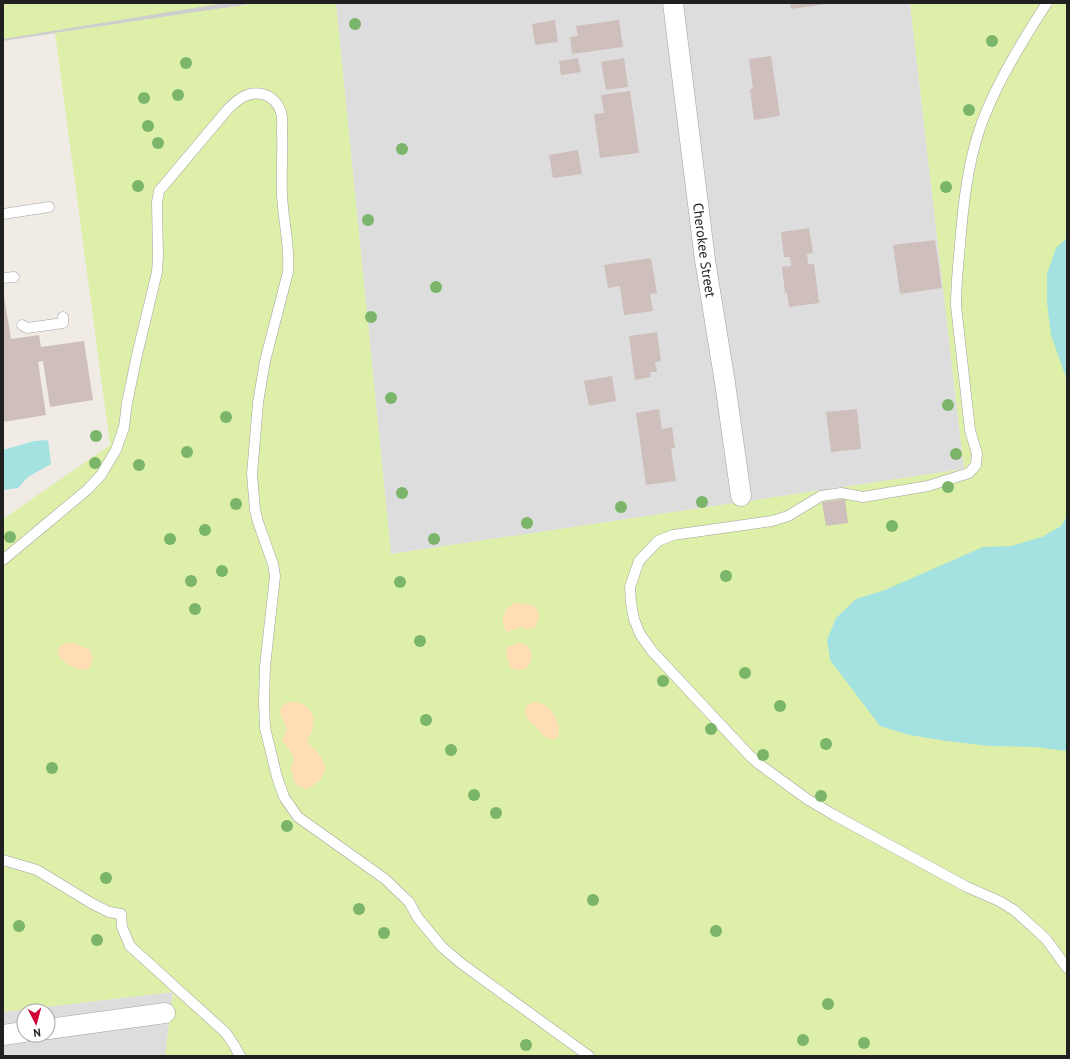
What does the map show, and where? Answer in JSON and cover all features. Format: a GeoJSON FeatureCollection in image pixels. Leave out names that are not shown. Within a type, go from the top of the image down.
{"type":"FeatureCollection","features":[{"type":"Feature","properties":{"kind":"street","name":"Cherokee Street"},"geometry":{"type":"LineString","coordinates":[[673,3],[705,260],[725,383],[741,496]]}},
{"type":"Feature","properties":{"kind":"street"},"geometry":{"type":"LineString","coordinates":[[56,1028],[165,1013]]}},
{"type":"Feature","properties":{"kind":"street"},"geometry":{"type":"LineString","coordinates":[[3,1035],[16,1033]]}},
{"type":"Feature","properties":{"kind":"lane"},"geometry":{"type":"LineString","coordinates":[[1047,3],[1032,26],[993,96],[979,132],[969,170],[962,221],[956,285],[956,306],[970,430],[977,454],[976,465],[969,473],[928,486],[863,497],[841,493],[821,496],[788,516],[772,521],[673,535],[658,541],[639,561],[630,587],[634,619],[640,634],[652,651],[750,756],[808,799],[834,815],[967,887],[999,901],[1014,910],[1046,938],[1067,968]]}},
{"type":"Feature","properties":{"kind":"lane"},"geometry":{"type":"LineString","coordinates":[[3,560],[88,490],[101,475],[116,450],[124,427],[126,403],[136,355],[157,272],[157,202],[159,191],[237,100],[252,93],[269,96],[274,100],[281,112],[283,150],[282,193],[289,245],[289,260],[288,272],[265,361],[258,403],[252,474],[256,516],[273,564],[275,576],[265,659],[264,703],[265,728],[277,777],[284,797],[298,817],[385,879],[409,902],[422,923],[442,947],[462,964],[589,1056]]}},
{"type":"Feature","properties":{"kind":"lane"},"geometry":{"type":"LineString","coordinates":[[3,214],[49,207]]}},
{"type":"Feature","properties":{"kind":"lane"},"geometry":{"type":"LineString","coordinates":[[3,278],[14,277]]}},
{"type":"Feature","properties":{"kind":"lane"},"geometry":{"type":"LineString","coordinates":[[22,325],[27,328],[63,323],[64,317]]}},
{"type":"Feature","properties":{"kind":"lane"},"geometry":{"type":"LineString","coordinates":[[3,860],[37,870],[91,903],[109,912],[121,914],[122,927],[130,946],[226,1033],[240,1056]]}},
{"type":"Feature","properties":{"kind":"shaded area"},"geometry":{"type":"Polygon","coordinates":[[[3,3],[258,3],[3,41],[3,3]]]}},
{"type":"Feature","properties":{"kind":"shaded area"},"geometry":{"type":"Polygon","coordinates":[[[336,3],[910,3],[964,469],[391,554],[336,3]]]}},
{"type":"Feature","properties":{"kind":"shaded area"},"geometry":{"type":"Polygon","coordinates":[[[173,992],[165,1056],[3,1056],[3,1012],[16,1010],[16,1043],[56,1043],[56,1006],[173,992]]]}},
{"type":"Feature","properties":{"kind":"green space"},"geometry":{"type":"Polygon","coordinates":[[[3,3],[225,3],[3,39],[3,3]]]}},
{"type":"Feature","properties":{"kind":"green space"},"geometry":{"type":"Polygon","coordinates":[[[258,3],[336,3],[391,554],[964,469],[910,3],[1067,3],[1067,1056],[165,1056],[173,992],[56,1006],[56,1003],[16,1003],[16,1010],[3,1012],[3,519],[110,445],[55,33],[258,3]]]}},
{"type":"Feature","properties":{"kind":"sand"},"geometry":{"type":"Polygon","coordinates":[[[515,603],[530,604],[537,608],[539,618],[535,628],[527,629],[520,627],[508,632],[505,630],[503,622],[504,614],[511,605],[515,603]]]}},
{"type":"Feature","properties":{"kind":"sand"},"geometry":{"type":"Polygon","coordinates":[[[73,643],[89,649],[93,657],[91,666],[86,670],[68,665],[61,659],[57,651],[61,645],[73,643]]]}},
{"type":"Feature","properties":{"kind":"sand"},"geometry":{"type":"Polygon","coordinates":[[[518,643],[525,645],[530,649],[532,655],[528,666],[523,670],[517,670],[509,666],[506,653],[508,646],[518,643]]]}},
{"type":"Feature","properties":{"kind":"sand"},"geometry":{"type":"Polygon","coordinates":[[[293,702],[303,704],[312,713],[314,723],[307,742],[320,756],[324,766],[321,779],[306,789],[294,782],[291,769],[294,757],[282,741],[287,728],[281,716],[280,709],[286,703],[293,702]]]}},
{"type":"Feature","properties":{"kind":"sand"},"geometry":{"type":"Polygon","coordinates":[[[534,702],[543,704],[550,709],[555,716],[559,731],[558,737],[554,739],[545,737],[527,717],[525,712],[526,706],[534,702]]]}},
{"type":"Feature","properties":{"kind":"water"},"geometry":{"type":"Polygon","coordinates":[[[1067,238],[1067,380],[1051,335],[1047,302],[1047,274],[1056,248],[1067,238]]]}},
{"type":"Feature","properties":{"kind":"water"},"geometry":{"type":"Polygon","coordinates":[[[48,440],[51,464],[28,477],[18,488],[3,490],[3,450],[34,441],[48,440]]]}},
{"type":"Feature","properties":{"kind":"water"},"geometry":{"type":"Polygon","coordinates":[[[1067,516],[1067,751],[1035,747],[990,746],[947,741],[909,735],[880,726],[830,660],[827,640],[836,618],[856,599],[885,590],[983,547],[1011,546],[1042,537],[1061,526],[1067,516]]]}},
{"type":"Feature","properties":{"kind":"building"},"geometry":{"type":"Polygon","coordinates":[[[790,3],[827,3],[827,4],[791,9],[790,3]]]}},
{"type":"Feature","properties":{"kind":"building"},"geometry":{"type":"Polygon","coordinates":[[[555,20],[558,42],[535,45],[532,24],[555,20]]]}},
{"type":"Feature","properties":{"kind":"building"},"geometry":{"type":"Polygon","coordinates":[[[619,20],[623,47],[572,54],[570,37],[578,36],[576,26],[619,20]]]}},
{"type":"Feature","properties":{"kind":"building"},"geometry":{"type":"Polygon","coordinates":[[[771,56],[780,116],[754,120],[750,89],[753,89],[749,59],[771,56]]]}},
{"type":"Feature","properties":{"kind":"building"},"geometry":{"type":"Polygon","coordinates":[[[578,58],[581,72],[561,75],[559,61],[578,58]]]}},
{"type":"Feature","properties":{"kind":"building"},"geometry":{"type":"Polygon","coordinates":[[[624,58],[628,87],[606,90],[601,62],[624,58]]]}},
{"type":"Feature","properties":{"kind":"building"},"geometry":{"type":"Polygon","coordinates":[[[630,91],[639,153],[600,158],[594,114],[604,113],[601,95],[630,91]]]}},
{"type":"Feature","properties":{"kind":"building"},"geometry":{"type":"Polygon","coordinates":[[[578,150],[582,174],[553,178],[549,155],[578,150]]]}},
{"type":"Feature","properties":{"kind":"building"},"geometry":{"type":"Polygon","coordinates":[[[809,228],[813,253],[807,254],[808,264],[814,264],[819,303],[789,307],[787,293],[785,293],[782,267],[791,266],[790,257],[784,257],[781,232],[809,228]]]}},
{"type":"Feature","properties":{"kind":"building"},"geometry":{"type":"Polygon","coordinates":[[[935,240],[942,288],[900,294],[893,245],[935,240]]]}},
{"type":"Feature","properties":{"kind":"building"},"geometry":{"type":"Polygon","coordinates":[[[651,258],[657,293],[650,294],[653,311],[624,315],[620,286],[608,288],[604,265],[651,258]]]}},
{"type":"Feature","properties":{"kind":"building"},"geometry":{"type":"Polygon","coordinates":[[[3,290],[11,339],[39,335],[41,347],[84,341],[93,400],[50,407],[43,361],[38,362],[46,415],[3,422],[3,290]]]}},
{"type":"Feature","properties":{"kind":"building"},"geometry":{"type":"Polygon","coordinates":[[[657,332],[661,361],[655,362],[657,372],[650,372],[651,377],[635,380],[629,336],[657,332]]]}},
{"type":"Feature","properties":{"kind":"building"},"geometry":{"type":"Polygon","coordinates":[[[612,376],[616,401],[589,406],[584,381],[612,376]]]}},
{"type":"Feature","properties":{"kind":"building"},"geometry":{"type":"Polygon","coordinates":[[[659,409],[662,429],[672,427],[675,448],[671,449],[676,481],[646,485],[636,413],[659,409]]]}},
{"type":"Feature","properties":{"kind":"building"},"geometry":{"type":"Polygon","coordinates":[[[857,409],[861,449],[831,452],[826,412],[857,409]]]}},
{"type":"Feature","properties":{"kind":"building"},"geometry":{"type":"Polygon","coordinates":[[[845,499],[848,523],[826,526],[822,502],[845,499]]]}}]}
